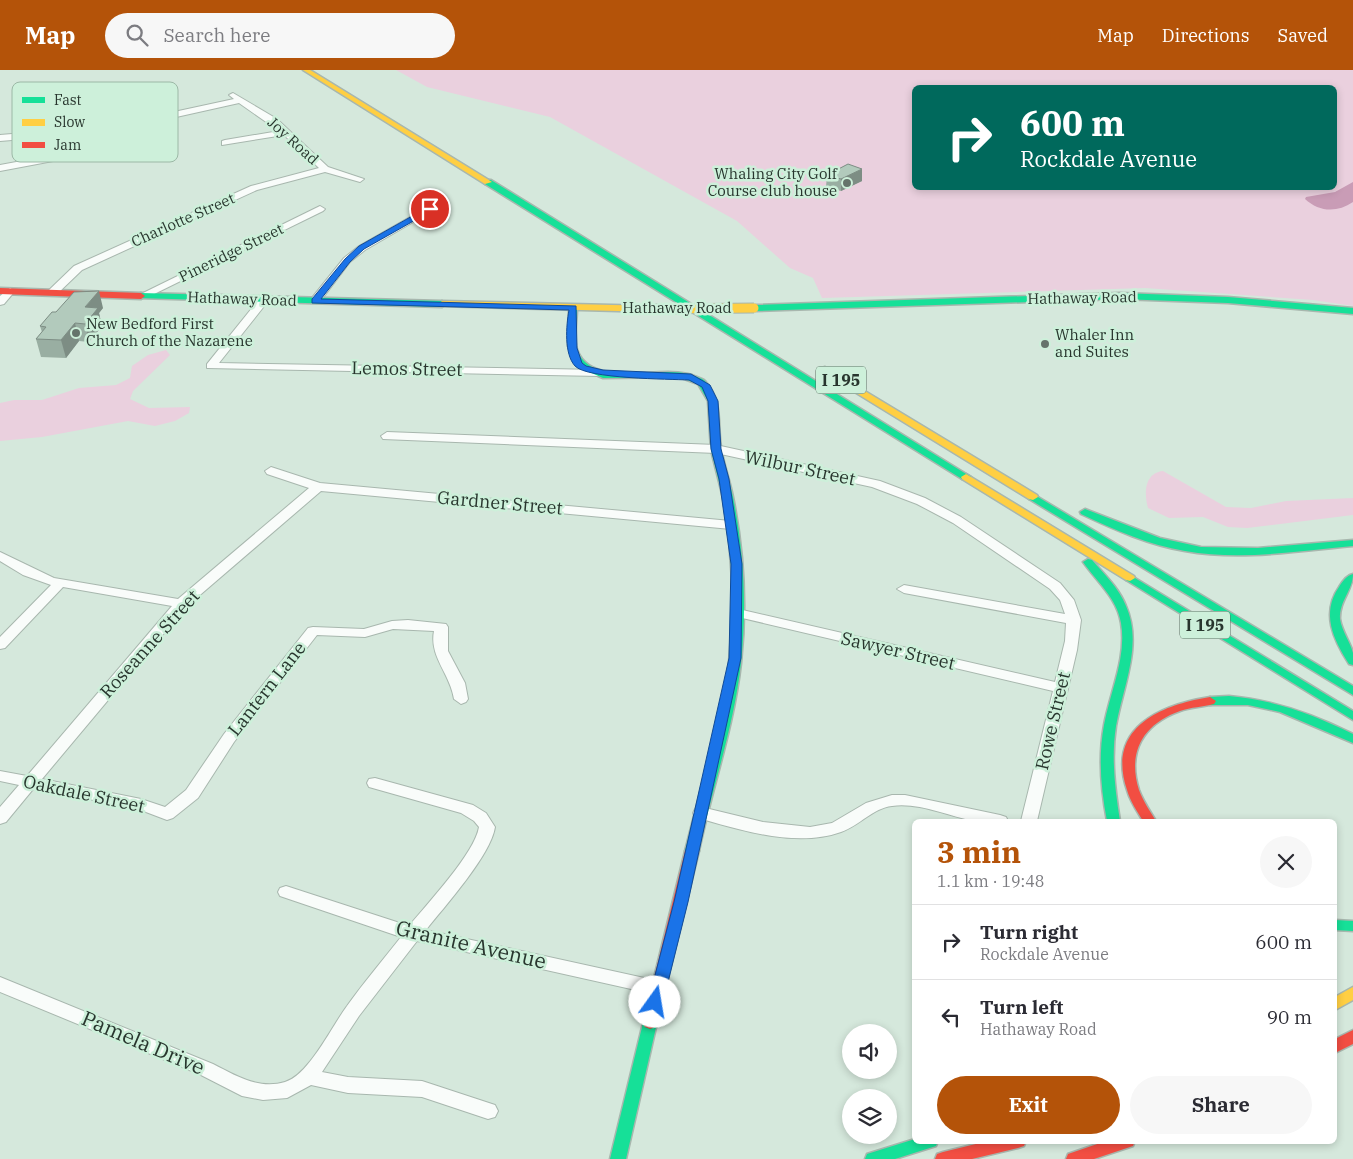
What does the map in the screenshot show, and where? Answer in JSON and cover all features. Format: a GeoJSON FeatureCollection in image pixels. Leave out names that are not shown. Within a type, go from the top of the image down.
{"type":"FeatureCollection","features":[{"type":"Feature","properties":{"kind":"main road","name":"I 195"},"geometry":{"type":"LineString","coordinates":[[306,70],[1353,716]]}},
{"type":"Feature","properties":{"kind":"main road"},"geometry":{"type":"LineString","coordinates":[[328,70],[394,110]]}},
{"type":"Feature","properties":{"kind":"main road","name":"Hathaway Road"},"geometry":{"type":"LineString","coordinates":[[5,291],[573,308],[754,308],[1120,296],[1228,300],[1353,311]]}},
{"type":"Feature","properties":{"kind":"main road"},"geometry":{"type":"LineString","coordinates":[[707,299],[739,318]]}},
{"type":"Feature","properties":{"kind":"main road"},"geometry":{"type":"LineString","coordinates":[[573,308],[571,326],[576,359],[583,368],[603,373],[680,375],[701,381],[708,389],[713,401],[716,449],[724,479],[736,564],[738,613],[733,674],[681,902],[658,988],[641,1073],[618,1159]]}},
{"type":"Feature","properties":{"kind":"main road","name":"I 195"},"geometry":{"type":"LineString","coordinates":[[812,362],[1353,691]]}},
{"type":"Feature","properties":{"kind":"main road"},"geometry":{"type":"LineString","coordinates":[[954,448],[1072,506],[1139,535],[1174,545],[1202,550],[1260,549],[1353,543]]}},
{"type":"Feature","properties":{"kind":"main road"},"geometry":{"type":"LineString","coordinates":[[1057,533],[1104,579],[1122,607],[1126,619],[1125,661],[1107,743],[1107,780],[1114,819]]}},
{"type":"Feature","properties":{"kind":"main road"},"geometry":{"type":"LineString","coordinates":[[1353,577],[1339,592],[1334,607],[1334,621],[1338,636],[1353,661]]}},
{"type":"Feature","properties":{"kind":"main road"},"geometry":{"type":"LineString","coordinates":[[1148,819],[1130,780],[1129,751],[1133,738],[1141,727],[1168,710],[1207,701],[1255,702],[1310,718],[1353,739]]}},
{"type":"Feature","properties":{"kind":"main road"},"geometry":{"type":"LineString","coordinates":[[1337,925],[1353,926]]}},
{"type":"Feature","properties":{"kind":"main road"},"geometry":{"type":"LineString","coordinates":[[1337,1003],[1353,993]]}},
{"type":"Feature","properties":{"kind":"main road"},"geometry":{"type":"LineString","coordinates":[[1337,1046],[1353,1036]]}},
{"type":"Feature","properties":{"kind":"main road"},"geometry":{"type":"LineString","coordinates":[[873,1159],[920,1144]]}},
{"type":"Feature","properties":{"kind":"main road"},"geometry":{"type":"LineString","coordinates":[[943,1159],[1006,1144]]}},
{"type":"Feature","properties":{"kind":"main road"},"geometry":{"type":"LineString","coordinates":[[1074,1159],[1118,1144]]}},
{"type":"Feature","properties":{"kind":"street","name":"Joy Road"},"geometry":{"type":"LineString","coordinates":[[231,93],[274,121],[325,169],[360,179]]}},
{"type":"Feature","properties":{"kind":"street"},"geometry":{"type":"LineString","coordinates":[[178,114],[240,100]]}},
{"type":"Feature","properties":{"kind":"street"},"geometry":{"type":"LineString","coordinates":[[225,144],[286,132]]}},
{"type":"Feature","properties":{"kind":"street"},"geometry":{"type":"LineString","coordinates":[[0,168],[33,162]]}},
{"type":"Feature","properties":{"kind":"street","name":"Charlotte Street"},"geometry":{"type":"LineString","coordinates":[[52,293],[78,268],[236,196],[270,182],[325,169]]}},
{"type":"Feature","properties":{"kind":"street"},"geometry":{"type":"LineString","coordinates":[[315,301],[348,260],[362,248],[441,203]]}},
{"type":"Feature","properties":{"kind":"street","name":"Pineridge Street"},"geometry":{"type":"LineString","coordinates":[[142,296],[320,209]]}},
{"type":"Feature","properties":{"kind":"street"},"geometry":{"type":"LineString","coordinates":[[0,302],[5,291]]}},
{"type":"Feature","properties":{"kind":"street","name":"Lemos Street"},"geometry":{"type":"LineString","coordinates":[[264,300],[211,366],[603,373]]}},
{"type":"Feature","properties":{"kind":"street","name":"Wilbur Street"},"geometry":{"type":"LineString","coordinates":[[387,436],[716,449],[884,486],[921,501],[975,531],[1055,586],[1067,600],[1074,620]]}},
{"type":"Feature","properties":{"kind":"street","name":"Gardner Street"},"geometry":{"type":"LineString","coordinates":[[271,471],[318,487],[731,525]]}},
{"type":"Feature","properties":{"kind":"street","name":"Roseanne Street"},"geometry":{"type":"LineString","coordinates":[[0,818],[180,604],[318,487]]}},
{"type":"Feature","properties":{"kind":"street"},"geometry":{"type":"LineString","coordinates":[[0,556],[37,577],[59,584],[180,604]]}},
{"type":"Feature","properties":{"kind":"street"},"geometry":{"type":"LineString","coordinates":[[0,645],[59,584]]}},
{"type":"Feature","properties":{"kind":"street"},"geometry":{"type":"LineString","coordinates":[[904,589],[1074,620]]}},
{"type":"Feature","properties":{"kind":"street","name":"Sawyer Street"},"geometry":{"type":"LineString","coordinates":[[738,613],[1059,688]]}},
{"type":"Feature","properties":{"kind":"street","name":"Rowe Street"},"geometry":{"type":"LineString","coordinates":[[1029,819],[1059,688],[1070,650],[1074,620]]}},
{"type":"Feature","properties":{"kind":"street","name":"Lantern Lane"},"geometry":{"type":"LineString","coordinates":[[166,814],[192,794],[230,738],[313,631],[365,633],[408,624],[441,627],[441,649],[451,672],[461,685],[461,698]]}},
{"type":"Feature","properties":{"kind":"street","name":"Oakdale Street"},"geometry":{"type":"LineString","coordinates":[[0,776],[141,804],[166,814]]}},
{"type":"Feature","properties":{"kind":"street"},"geometry":{"type":"LineString","coordinates":[[375,783],[467,809],[480,817],[487,827],[486,834],[470,861],[353,1011],[308,1077],[348,1085],[422,1089],[488,1111]]}},
{"type":"Feature","properties":{"kind":"street"},"geometry":{"type":"LineString","coordinates":[[701,814],[782,829],[826,831],[850,822],[874,804],[889,799],[905,800],[991,819]]}},
{"type":"Feature","properties":{"kind":"street","name":"Granite Avenue"},"geometry":{"type":"LineString","coordinates":[[286,892],[413,934],[658,988]]}},
{"type":"Feature","properties":{"kind":"street","name":"Pamela Drive"},"geometry":{"type":"LineString","coordinates":[[0,984],[206,1069],[242,1088],[263,1092],[287,1090],[308,1077]]}},
{"type":"Feature","properties":{"kind":"shaded area"},"geometry":{"type":"Polygon","coordinates":[[[396,70],[1353,70],[1353,306],[1313,300],[1145,288],[822,298],[813,278],[790,268],[737,221],[550,117],[427,87],[396,70]]]}},
{"type":"Feature","properties":{"kind":"shaded area"},"geometry":{"type":"Polygon","coordinates":[[[1353,182],[1353,202],[1347,206],[1328,210],[1322,209],[1305,199],[1306,197],[1335,192],[1353,182]]]}},
{"type":"Feature","properties":{"kind":"shaded area"},"geometry":{"type":"Polygon","coordinates":[[[166,350],[170,355],[133,391],[130,399],[149,408],[190,407],[189,413],[175,421],[155,426],[128,421],[42,437],[0,441],[0,403],[14,400],[42,400],[79,388],[116,385],[130,378],[132,366],[148,355],[166,350]]]}},
{"type":"Feature","properties":{"kind":"shaded area"},"geometry":{"type":"Polygon","coordinates":[[[1163,471],[1226,507],[1251,508],[1286,501],[1353,498],[1353,515],[1247,528],[1228,527],[1203,517],[1169,518],[1148,508],[1147,502],[1146,491],[1149,480],[1152,476],[1163,471]]]}},
{"type":"Feature","properties":{"kind":"building"},"geometry":{"type":"Polygon","coordinates":[[[848,164],[862,169],[841,179],[827,175],[848,164]]]}},
{"type":"Feature","properties":{"kind":"building"},"geometry":{"type":"Polygon","coordinates":[[[99,291],[85,307],[98,308],[85,324],[75,323],[61,340],[36,339],[46,327],[40,326],[74,292],[99,291]]]}},
{"type":"Feature","properties":{"kind":"traffic: fast"},"geometry":{"type":"LineString","coordinates":[[488,182],[966,477]]}},
{"type":"Feature","properties":{"kind":"traffic: fast"},"geometry":{"type":"LineString","coordinates":[[141,296],[442,304]]}},
{"type":"Feature","properties":{"kind":"traffic: fast"},"geometry":{"type":"LineString","coordinates":[[754,308],[1120,296],[1228,300],[1353,311]]}},
{"type":"Feature","properties":{"kind":"traffic: fast"},"geometry":{"type":"LineString","coordinates":[[573,308],[572,346],[583,367],[603,375],[680,375],[701,382],[713,401],[716,450],[728,498],[734,539],[738,580],[738,622],[732,687],[692,851]]}},
{"type":"Feature","properties":{"kind":"traffic: fast"},"geometry":{"type":"LineString","coordinates":[[1033,497],[1353,691]]}},
{"type":"Feature","properties":{"kind":"traffic: fast"},"geometry":{"type":"LineString","coordinates":[[1085,512],[1156,541],[1201,550],[1239,552],[1353,543]]}},
{"type":"Feature","properties":{"kind":"traffic: fast"},"geometry":{"type":"LineString","coordinates":[[1088,562],[1108,584],[1120,604],[1127,622],[1126,658],[1110,726],[1107,762],[1108,786],[1114,819]]}},
{"type":"Feature","properties":{"kind":"traffic: fast"},"geometry":{"type":"LineString","coordinates":[[1353,577],[1338,597],[1335,608],[1335,618],[1340,639],[1353,661]]}},
{"type":"Feature","properties":{"kind":"traffic: fast"},"geometry":{"type":"LineString","coordinates":[[1130,578],[1353,716]]}},
{"type":"Feature","properties":{"kind":"traffic: fast"},"geometry":{"type":"LineString","coordinates":[[1210,701],[1229,700],[1266,705],[1302,716],[1353,739]]}},
{"type":"Feature","properties":{"kind":"traffic: fast"},"geometry":{"type":"LineString","coordinates":[[1337,925],[1353,926]]}},
{"type":"Feature","properties":{"kind":"traffic: fast"},"geometry":{"type":"LineString","coordinates":[[618,1159],[650,1023]]}},
{"type":"Feature","properties":{"kind":"traffic: fast"},"geometry":{"type":"LineString","coordinates":[[873,1159],[920,1144]]}},
{"type":"Feature","properties":{"kind":"traffic: slow"},"geometry":{"type":"LineString","coordinates":[[306,70],[488,182]]}},
{"type":"Feature","properties":{"kind":"traffic: slow"},"geometry":{"type":"LineString","coordinates":[[442,304],[654,309]]}},
{"type":"Feature","properties":{"kind":"traffic: slow"},"geometry":{"type":"LineString","coordinates":[[654,309],[754,308]]}},
{"type":"Feature","properties":{"kind":"traffic: slow"},"geometry":{"type":"LineString","coordinates":[[825,370],[1033,497]]}},
{"type":"Feature","properties":{"kind":"traffic: slow"},"geometry":{"type":"LineString","coordinates":[[966,477],[1130,578]]}},
{"type":"Feature","properties":{"kind":"traffic: slow"},"geometry":{"type":"LineString","coordinates":[[1337,1003],[1353,993]]}},
{"type":"Feature","properties":{"kind":"traffic: jam"},"geometry":{"type":"LineString","coordinates":[[0,291],[141,296]]}},
{"type":"Feature","properties":{"kind":"traffic: jam"},"geometry":{"type":"LineString","coordinates":[[1148,819],[1133,790],[1128,770],[1129,753],[1135,738],[1145,726],[1159,716],[1174,709],[1210,701]]}},
{"type":"Feature","properties":{"kind":"traffic: jam"},"geometry":{"type":"LineString","coordinates":[[650,1023],[692,851]]}},
{"type":"Feature","properties":{"kind":"traffic: jam"},"geometry":{"type":"LineString","coordinates":[[1337,1046],[1353,1036]]}},
{"type":"Feature","properties":{"kind":"traffic: jam"},"geometry":{"type":"LineString","coordinates":[[943,1159],[1006,1144]]}},
{"type":"Feature","properties":{"kind":"traffic: jam"},"geometry":{"type":"LineString","coordinates":[[1074,1159],[1118,1144]]}},
{"type":"Feature","properties":{"kind":"place","name":"Whaling City Golf Course club house"},"geometry":{"type":"Point","coordinates":[847,183]}},
{"type":"Feature","properties":{"kind":"place","name":"New Bedford First Church of the Nazarene"},"geometry":{"type":"Point","coordinates":[76,333]}},
{"type":"Feature","properties":{"kind":"place","name":"Whaler Inn and Suites"},"geometry":{"type":"Point","coordinates":[1045,344]}},
{"type":"Feature","properties":{"kind":"route"},"geometry":{"type":"LineString","coordinates":[[430,209],[381,235],[362,248],[348,260],[315,301],[573,308],[571,321],[573,348],[578,364],[583,368],[614,374],[680,375],[691,377],[705,385],[713,401],[716,449],[724,479],[738,580],[735,658],[713,766],[655,1002]]}}]}
